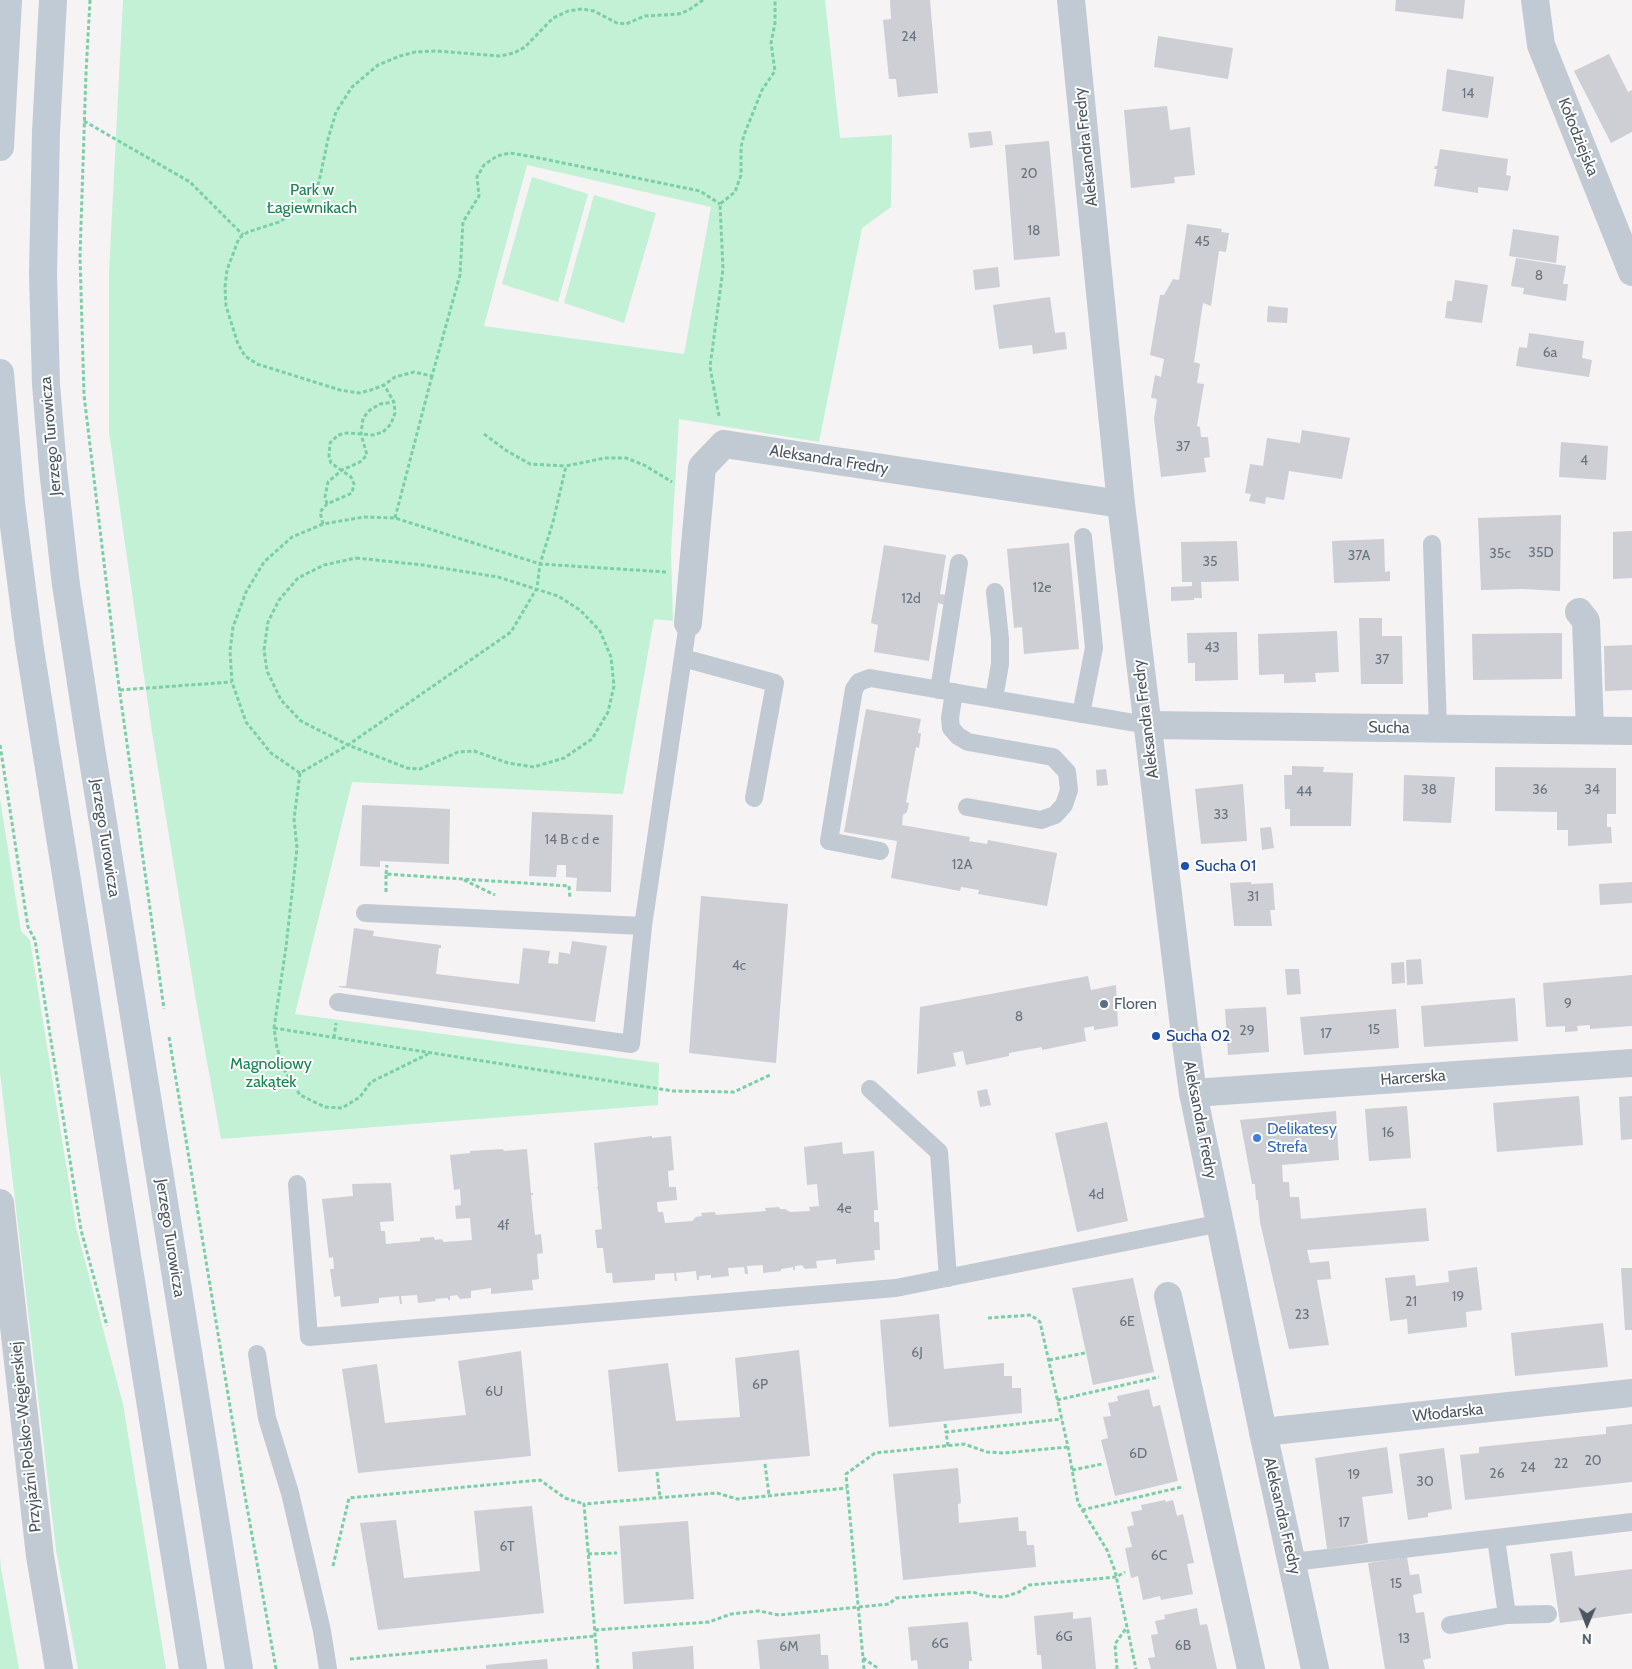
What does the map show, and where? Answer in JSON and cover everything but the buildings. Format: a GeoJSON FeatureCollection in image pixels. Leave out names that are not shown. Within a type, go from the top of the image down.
{"type":"FeatureCollection","features":[{"type":"Feature","properties":{"kind":"main road"},"geometry":{"type":"LineString","coordinates":[[0,147],[2,54],[8,0]]}},
{"type":"Feature","properties":{"kind":"main road","name":"Jerzego Turowicza"},"geometry":{"type":"LineString","coordinates":[[53,0],[46,132],[43,274],[46,384],[66,585],[239,1669]]}},
{"type":"Feature","properties":{"kind":"main road"},"geometry":{"type":"LineString","coordinates":[[0,373],[5,494],[18,565],[48,766],[194,1669]]}},
{"type":"Feature","properties":{"kind":"street","name":"Aleksandra Fredry"},"geometry":{"type":"LineString","coordinates":[[1071,0],[1121,504],[1185,1035],[1194,1093],[1263,1432],[1315,1669]]}},
{"type":"Feature","properties":{"kind":"street","name":"Kołodziejska"},"geometry":{"type":"LineString","coordinates":[[1535,0],[1541,45],[1632,272]]}},
{"type":"Feature","properties":{"kind":"street","name":"Aleksandra Fredry"},"geometry":{"type":"LineString","coordinates":[[724,444],[1121,504]]}},
{"type":"Feature","properties":{"kind":"street"},"geometry":{"type":"LineString","coordinates":[[688,623],[702,467],[724,444]]}},
{"type":"Feature","properties":{"kind":"street"},"geometry":{"type":"LineString","coordinates":[[1586,614],[1590,730]]}},
{"type":"Feature","properties":{"kind":"street","name":"Sucha"},"geometry":{"type":"LineString","coordinates":[[1147,725],[1632,731]]}},
{"type":"Feature","properties":{"kind":"street","name":"Harcerska"},"geometry":{"type":"LineString","coordinates":[[1194,1093],[1632,1063]]}},
{"type":"Feature","properties":{"kind":"street","name":"Przyjaźni Polsko-Węgierskiej"},"geometry":{"type":"LineString","coordinates":[[0,1203],[40,1556],[59,1669]]}},
{"type":"Feature","properties":{"kind":"street"},"geometry":{"type":"LineString","coordinates":[[1168,1296],[1251,1669]]}},
{"type":"Feature","properties":{"kind":"street","name":"Włodarska"},"geometry":{"type":"LineString","coordinates":[[1263,1432],[1632,1393]]}},
{"type":"Feature","properties":{"kind":"lane"},"geometry":{"type":"LineString","coordinates":[[1081,714],[1094,648],[1083,537]]}},
{"type":"Feature","properties":{"kind":"lane"},"geometry":{"type":"LineString","coordinates":[[1432,544],[1438,728]]}},
{"type":"Feature","properties":{"kind":"lane"},"geometry":{"type":"LineString","coordinates":[[959,563],[946,691],[952,728],[958,736],[968,742],[1052,757],[1067,772],[1070,790],[1064,805],[1055,815],[1041,820],[967,806]]}},
{"type":"Feature","properties":{"kind":"lane"},"geometry":{"type":"LineString","coordinates":[[994,699],[1000,664],[1000,639],[995,592]]}},
{"type":"Feature","properties":{"kind":"lane"},"geometry":{"type":"LineString","coordinates":[[338,1002],[631,1044],[643,926],[688,623]]}},
{"type":"Feature","properties":{"kind":"lane"},"geometry":{"type":"LineString","coordinates":[[683,658],[775,683],[754,798]]}},
{"type":"Feature","properties":{"kind":"lane"},"geometry":{"type":"LineString","coordinates":[[880,851],[829,841],[854,689],[859,682],[870,678],[1147,725]]}},
{"type":"Feature","properties":{"kind":"lane"},"geometry":{"type":"LineString","coordinates":[[366,913],[643,926]]}},
{"type":"Feature","properties":{"kind":"lane"},"geometry":{"type":"LineString","coordinates":[[870,1089],[939,1152],[948,1278]]}},
{"type":"Feature","properties":{"kind":"lane"},"geometry":{"type":"LineString","coordinates":[[297,1184],[309,1337],[896,1288],[1221,1223]]}},
{"type":"Feature","properties":{"kind":"lane"},"geometry":{"type":"LineString","coordinates":[[257,1354],[267,1418],[290,1493],[322,1631],[335,1664]]}},
{"type":"Feature","properties":{"kind":"lane"},"geometry":{"type":"LineString","coordinates":[[1293,1562],[1632,1522]]}},
{"type":"Feature","properties":{"kind":"lane"},"geometry":{"type":"LineString","coordinates":[[1496,1539],[1507,1615]]}},
{"type":"Feature","properties":{"kind":"lane"},"geometry":{"type":"LineString","coordinates":[[1450,1625],[1507,1615],[1548,1614]]}},
{"type":"Feature","properties":{"kind":"path"},"geometry":{"type":"LineString","coordinates":[[90,0],[80,256],[84,396],[120,690],[155,934],[164,1012]]}},
{"type":"Feature","properties":{"kind":"path"},"geometry":{"type":"LineString","coordinates":[[432,376],[414,372],[395,377],[384,385],[359,393],[340,390],[269,368],[245,356],[238,344],[226,306],[225,287],[227,270],[236,242],[248,232],[279,222],[310,200],[319,182],[336,112],[352,87],[378,65],[415,52],[436,51],[500,56],[514,53],[525,47],[552,18],[568,11],[582,8],[594,11],[617,24],[626,24],[645,16],[680,14],[699,5],[703,0]]}},
{"type":"Feature","properties":{"kind":"path"},"geometry":{"type":"LineString","coordinates":[[720,204],[734,192],[741,175],[741,147],[744,135],[762,90],[775,71],[771,43],[775,23],[775,0]]}},
{"type":"Feature","properties":{"kind":"path"},"geometry":{"type":"LineString","coordinates":[[84,121],[190,182],[243,235]]}},
{"type":"Feature","properties":{"kind":"path"},"geometry":{"type":"LineString","coordinates":[[395,518],[460,275],[463,222],[479,196],[476,177],[484,165],[497,156],[510,153],[700,191],[720,204]]}},
{"type":"Feature","properties":{"kind":"path"},"geometry":{"type":"LineString","coordinates":[[720,204],[723,268],[710,367],[724,444]]}},
{"type":"Feature","properties":{"kind":"path"},"geometry":{"type":"LineString","coordinates":[[323,524],[320,512],[327,504],[352,493],[354,484],[351,477],[331,463],[329,456],[330,443],[338,435],[347,433],[373,435],[383,432],[391,424],[395,413],[394,402],[384,385]]}},
{"type":"Feature","properties":{"kind":"path"},"geometry":{"type":"LineString","coordinates":[[327,504],[325,489],[328,482],[342,470],[360,462],[367,455],[361,434],[363,418],[370,410],[380,404],[394,402]]}},
{"type":"Feature","properties":{"kind":"path"},"geometry":{"type":"LineString","coordinates":[[484,434],[506,451],[530,464],[566,466],[605,458],[626,458],[644,464],[676,485]]}},
{"type":"Feature","properties":{"kind":"path"},"geometry":{"type":"LineString","coordinates":[[300,773],[348,745],[511,632],[537,588],[540,564],[553,522],[566,466]]}},
{"type":"Feature","properties":{"kind":"path"},"geometry":{"type":"LineString","coordinates":[[300,773],[271,753],[246,722],[232,682],[230,651],[234,627],[246,592],[264,562],[292,537],[323,524],[364,517],[395,518],[540,564],[669,572]]}},
{"type":"Feature","properties":{"kind":"path"},"geometry":{"type":"LineString","coordinates":[[356,558],[423,565],[498,577],[537,588],[558,596],[580,610],[600,632],[611,656],[614,686],[608,712],[592,739],[564,758],[534,767],[508,763],[474,751],[458,752],[420,769],[407,768],[348,745],[301,721],[281,700],[267,670],[264,650],[268,622],[279,600],[298,578],[324,565],[356,558]]}},
{"type":"Feature","properties":{"kind":"path"},"geometry":{"type":"LineString","coordinates":[[120,690],[232,682]]}},
{"type":"Feature","properties":{"kind":"path"},"geometry":{"type":"LineString","coordinates":[[0,745],[28,927],[35,940],[81,1230],[108,1331]]}},
{"type":"Feature","properties":{"kind":"path"},"geometry":{"type":"LineString","coordinates":[[300,773],[294,819],[297,848],[286,947],[274,1028],[277,1048],[285,1071],[300,1096],[324,1107],[342,1108],[360,1097],[370,1082],[428,1053]]}},
{"type":"Feature","properties":{"kind":"path"},"geometry":{"type":"LineString","coordinates":[[387,865],[387,914]]}},
{"type":"Feature","properties":{"kind":"path"},"geometry":{"type":"LineString","coordinates":[[386,874],[569,886]]}},
{"type":"Feature","properties":{"kind":"path"},"geometry":{"type":"LineString","coordinates":[[569,880],[570,922]]}},
{"type":"Feature","properties":{"kind":"path"},"geometry":{"type":"LineString","coordinates":[[274,1028],[673,1091],[734,1092],[772,1074]]}},
{"type":"Feature","properties":{"kind":"path"},"geometry":{"type":"LineString","coordinates":[[168,1031],[242,1479],[276,1669]]}},
{"type":"Feature","properties":{"kind":"path"},"geometry":{"type":"LineString","coordinates":[[988,1318],[1031,1315],[1040,1322],[1068,1447],[1078,1503],[1107,1550],[1116,1576],[1136,1669]]}},
{"type":"Feature","properties":{"kind":"path"},"geometry":{"type":"LineString","coordinates":[[1049,1360],[1085,1353]]}},
{"type":"Feature","properties":{"kind":"path"},"geometry":{"type":"LineString","coordinates":[[1057,1400],[1184,1371]]}},
{"type":"Feature","properties":{"kind":"path"},"geometry":{"type":"LineString","coordinates":[[946,1432],[1062,1419]]}},
{"type":"Feature","properties":{"kind":"path"},"geometry":{"type":"LineString","coordinates":[[945,1424],[948,1446]]}},
{"type":"Feature","properties":{"kind":"path"},"geometry":{"type":"LineString","coordinates":[[864,1669],[846,1474],[875,1453],[964,1444],[986,1452],[1004,1453],[1068,1447]]}},
{"type":"Feature","properties":{"kind":"path"},"geometry":{"type":"LineString","coordinates":[[765,1464],[769,1495]]}},
{"type":"Feature","properties":{"kind":"path"},"geometry":{"type":"LineString","coordinates":[[1072,1470],[1102,1464]]}},
{"type":"Feature","properties":{"kind":"path"},"geometry":{"type":"LineString","coordinates":[[657,1472],[660,1498]]}},
{"type":"Feature","properties":{"kind":"path"},"geometry":{"type":"LineString","coordinates":[[331,1573],[349,1498],[540,1480],[565,1498],[584,1504],[717,1493],[737,1499],[847,1488]]}},
{"type":"Feature","properties":{"kind":"path"},"geometry":{"type":"LineString","coordinates":[[1082,1510],[1208,1481]]}},
{"type":"Feature","properties":{"kind":"path"},"geometry":{"type":"LineString","coordinates":[[584,1504],[598,1669]]}},
{"type":"Feature","properties":{"kind":"path"},"geometry":{"type":"LineString","coordinates":[[588,1554],[617,1552]]}},
{"type":"Feature","properties":{"kind":"path"},"geometry":{"type":"LineString","coordinates":[[595,1630],[709,1622],[731,1614],[759,1611],[779,1615],[889,1604],[896,1598],[973,1592],[985,1596],[1004,1597],[1020,1592],[1030,1585],[1116,1576],[1125,1572]]}},
{"type":"Feature","properties":{"kind":"path"},"geometry":{"type":"LineString","coordinates":[[1117,1669],[1115,1644],[1127,1626]]}},
{"type":"Feature","properties":{"kind":"path"},"geometry":{"type":"LineString","coordinates":[[335,1664],[595,1636]]}},
{"type":"Feature","properties":{"kind":"path"},"geometry":{"type":"LineString","coordinates":[[863,1657],[879,1669]]}},
{"type":"Feature","properties":{"kind":"green space","name":"Park w Łagiewnikach"},"geometry":{"type":"Polygon","coordinates":[[[123,0],[825,0],[840,138],[892,135],[891,207],[862,228],[819,442],[679,419],[671,551],[673,621],[654,619],[623,794],[352,782],[295,1014],[659,1063],[658,1105],[221,1139],[196,1001],[152,732],[109,432],[109,272],[123,0]],[[527,165],[484,326],[684,354],[711,207],[527,165]]]}},
{"type":"Feature","properties":{"kind":"green space"},"geometry":{"type":"Polygon","coordinates":[[[532,177],[588,194],[558,302],[502,284],[532,177]]]}},
{"type":"Feature","properties":{"kind":"green space"},"geometry":{"type":"Polygon","coordinates":[[[594,195],[656,213],[624,323],[564,303],[594,195]]]}},
{"type":"Feature","properties":{"kind":"green space"},"geometry":{"type":"Polygon","coordinates":[[[0,799],[21,931],[30,940],[76,1227],[123,1404],[166,1669],[78,1669],[56,1550],[0,1072],[0,799]]]}},
{"type":"Feature","properties":{"kind":"green space"},"geometry":{"type":"Polygon","coordinates":[[[0,1557],[1,1568],[19,1669],[0,1669],[0,1557]]]}},
{"type":"Feature","properties":{"kind":"place","name":"Sucha 01"},"geometry":{"type":"Point","coordinates":[1185,866]}},
{"type":"Feature","properties":{"kind":"place","name":"Floren"},"geometry":{"type":"Point","coordinates":[1104,1004]}},
{"type":"Feature","properties":{"kind":"place","name":"Sucha 02"},"geometry":{"type":"Point","coordinates":[1156,1036]}},
{"type":"Feature","properties":{"kind":"place","name":"Delikatesy Strefa"},"geometry":{"type":"Point","coordinates":[1257,1138]}},
{"type":"Feature","properties":{"kind":"park label","name":"Magnoliowy zakątek"},"geometry":{"type":"Point","coordinates":[271,1073]}}]}
